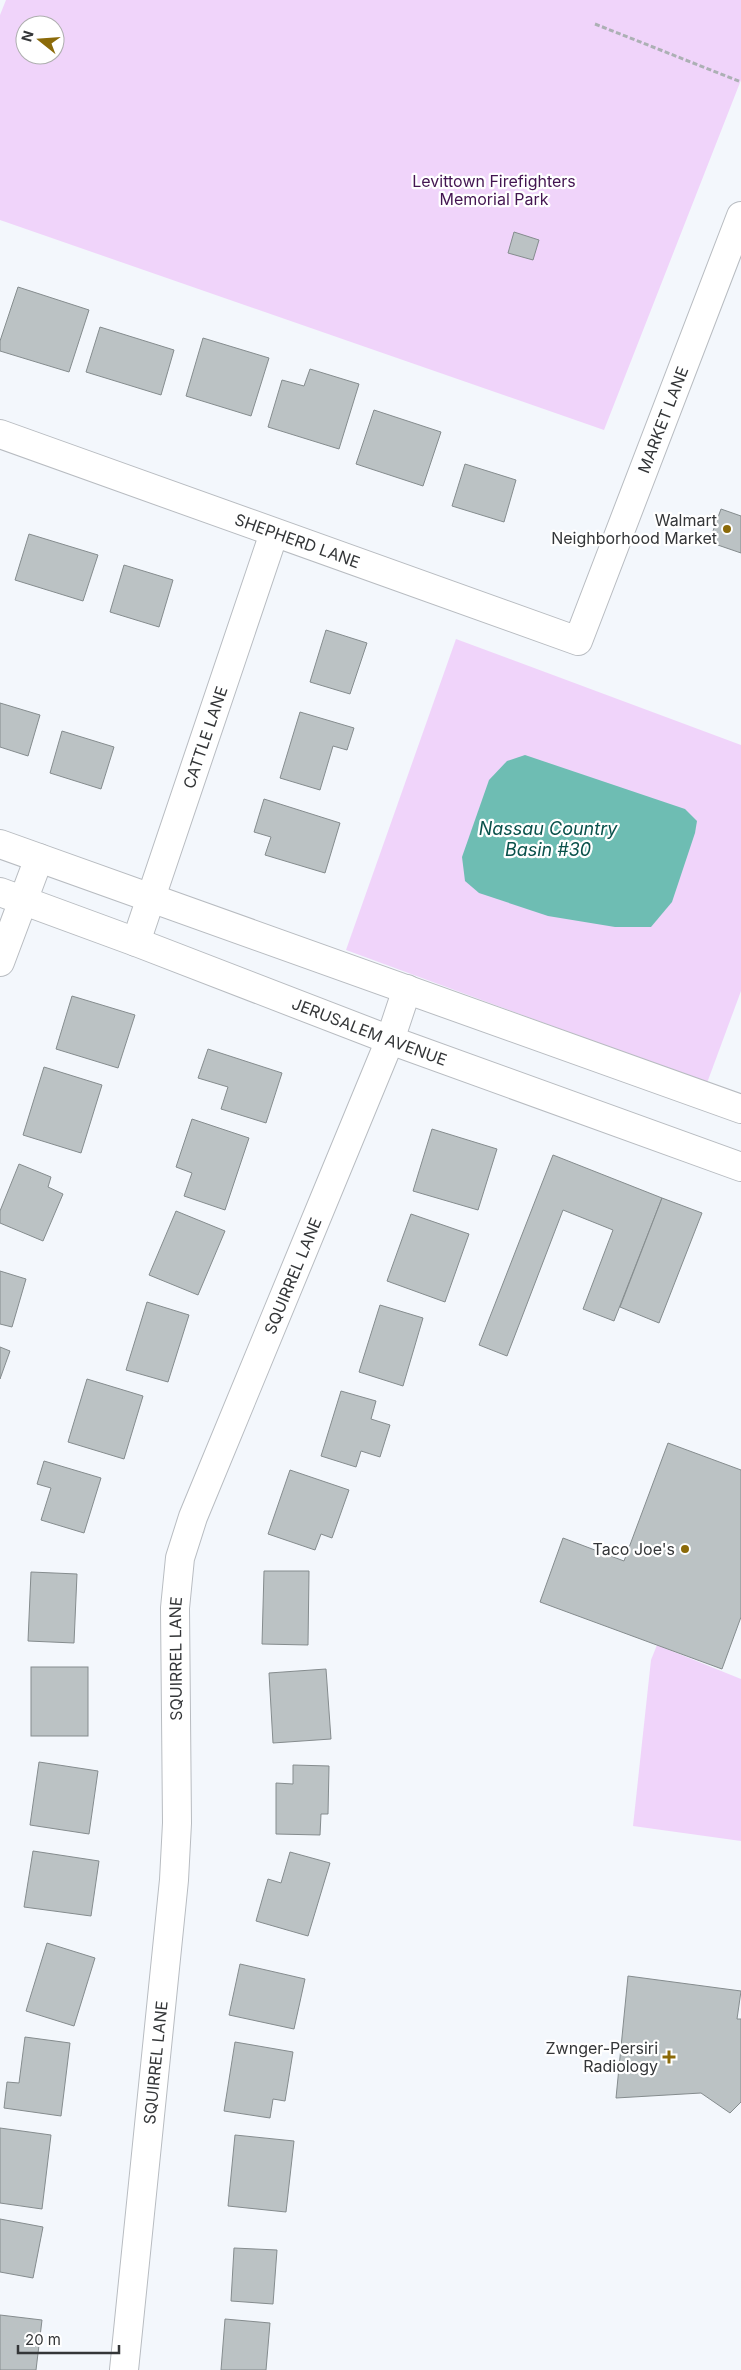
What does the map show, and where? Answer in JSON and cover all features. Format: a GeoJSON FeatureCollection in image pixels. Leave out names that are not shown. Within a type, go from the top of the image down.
{"type":"FeatureCollection","features":[{"type":"Feature","properties":{"kind":"street","name":"MARKET LANE"},"geometry":{"type":"LineString","coordinates":[[584,624],[741,216]]}},
{"type":"Feature","properties":{"kind":"street","name":"SHEPHERD LANE"},"geometry":{"type":"LineString","coordinates":[[0,434],[578,641],[584,624]]}},
{"type":"Feature","properties":{"kind":"street","name":"CATTLE LANE"},"geometry":{"type":"LineString","coordinates":[[136,942],[274,533]]}},
{"type":"Feature","properties":{"kind":"street"},"geometry":{"type":"LineString","coordinates":[[0,844],[741,1109]]}},
{"type":"Feature","properties":{"kind":"street"},"geometry":{"type":"LineString","coordinates":[[0,962],[12,896],[39,858]]}},
{"type":"Feature","properties":{"kind":"street","name":"JERUSALEM AVENUE"},"geometry":{"type":"LineString","coordinates":[[12,896],[390,1040],[741,1167]]}},
{"type":"Feature","properties":{"kind":"street","name":"SQUIRREL LANE"},"geometry":{"type":"LineString","coordinates":[[124,2370],[174,1880],[177,1823],[174,1608],[180,1558],[193,1517],[390,1040],[407,989]]}},
{"type":"Feature","properties":{"kind":"path"},"geometry":{"type":"LineString","coordinates":[[595,24],[741,82]]}},
{"type":"Feature","properties":{"kind":"green space","name":"Levittown Firefighters Memorial Park"},"geometry":{"type":"Polygon","coordinates":[[[6,0],[741,0],[741,80],[604,430],[0,220],[0,15],[6,0]]]}},
{"type":"Feature","properties":{"kind":"green space"},"geometry":{"type":"Polygon","coordinates":[[[456,639],[741,745],[741,991],[707,1083],[346,950],[456,639]]]}},
{"type":"Feature","properties":{"kind":"green space"},"geometry":{"type":"Polygon","coordinates":[[[657,1645],[741,1679],[741,1841],[633,1826],[651,1660],[657,1645]]]}},
{"type":"Feature","properties":{"kind":"water","name":"Nassau Country Basin #30"},"geometry":{"type":"Polygon","coordinates":[[[525,755],[685,809],[697,821],[695,833],[672,902],[651,927],[615,927],[548,916],[479,893],[465,881],[462,857],[489,780],[507,761],[525,755]]]}},
{"type":"Feature","properties":{"kind":"building"},"geometry":{"type":"Polygon","coordinates":[[[514,232],[539,240],[533,260],[508,253],[514,232]]]}},
{"type":"Feature","properties":{"kind":"building"},"geometry":{"type":"Polygon","coordinates":[[[18,287],[89,310],[69,372],[0,351],[0,341],[18,287]]]}},
{"type":"Feature","properties":{"kind":"building"},"geometry":{"type":"Polygon","coordinates":[[[100,327],[174,350],[161,395],[86,372],[100,327]]]}},
{"type":"Feature","properties":{"kind":"building"},"geometry":{"type":"Polygon","coordinates":[[[203,338],[269,358],[251,416],[186,396],[203,338]]]}},
{"type":"Feature","properties":{"kind":"building"},"geometry":{"type":"Polygon","coordinates":[[[310,369],[359,384],[339,449],[268,427],[282,380],[304,386],[310,369]]]}},
{"type":"Feature","properties":{"kind":"building"},"geometry":{"type":"Polygon","coordinates":[[[374,410],[441,432],[423,486],[356,464],[374,410]]]}},
{"type":"Feature","properties":{"kind":"building"},"geometry":{"type":"Polygon","coordinates":[[[465,464],[516,480],[504,522],[452,506],[465,464]]]}},
{"type":"Feature","properties":{"kind":"building","name":"Walmart Neighborhood Market"},"geometry":{"type":"Polygon","coordinates":[[[721,509],[741,516],[741,553],[709,542],[721,509]]]}},
{"type":"Feature","properties":{"kind":"building"},"geometry":{"type":"Polygon","coordinates":[[[29,534],[98,555],[83,601],[15,580],[29,534]]]}},
{"type":"Feature","properties":{"kind":"building"},"geometry":{"type":"Polygon","coordinates":[[[124,565],[173,580],[159,627],[110,612],[124,565]]]}},
{"type":"Feature","properties":{"kind":"building"},"geometry":{"type":"Polygon","coordinates":[[[326,630],[367,643],[350,694],[310,682],[326,630]]]}},
{"type":"Feature","properties":{"kind":"building"},"geometry":{"type":"Polygon","coordinates":[[[0,703],[40,715],[28,756],[0,747],[0,703]]]}},
{"type":"Feature","properties":{"kind":"building"},"geometry":{"type":"Polygon","coordinates":[[[300,712],[354,728],[347,750],[333,746],[320,790],[280,778],[300,712]]]}},
{"type":"Feature","properties":{"kind":"building"},"geometry":{"type":"Polygon","coordinates":[[[62,731],[114,747],[101,789],[50,773],[62,731]]]}},
{"type":"Feature","properties":{"kind":"building"},"geometry":{"type":"Polygon","coordinates":[[[264,799],[340,823],[325,873],[265,855],[271,837],[254,832],[264,799]]]}},
{"type":"Feature","properties":{"kind":"building"},"geometry":{"type":"Polygon","coordinates":[[[72,996],[135,1015],[118,1068],[56,1049],[72,996]]]}},
{"type":"Feature","properties":{"kind":"building"},"geometry":{"type":"Polygon","coordinates":[[[208,1049],[282,1073],[266,1123],[221,1109],[228,1087],[198,1078],[208,1049]]]}},
{"type":"Feature","properties":{"kind":"building"},"geometry":{"type":"Polygon","coordinates":[[[44,1067],[102,1085],[81,1153],[23,1135],[44,1067]]]}},
{"type":"Feature","properties":{"kind":"building"},"geometry":{"type":"Polygon","coordinates":[[[192,1119],[249,1138],[225,1210],[184,1196],[192,1173],[176,1167],[192,1119]]]}},
{"type":"Feature","properties":{"kind":"building"},"geometry":{"type":"Polygon","coordinates":[[[432,1129],[497,1149],[478,1210],[413,1191],[432,1129]]]}},
{"type":"Feature","properties":{"kind":"building"},"geometry":{"type":"Polygon","coordinates":[[[553,1155],[662,1198],[614,1321],[583,1309],[613,1230],[563,1210],[507,1356],[479,1345],[553,1155]]]}},
{"type":"Feature","properties":{"kind":"building"},"geometry":{"type":"Polygon","coordinates":[[[19,1164],[51,1177],[48,1187],[63,1194],[43,1241],[0,1223],[0,1211],[19,1164]]]}},
{"type":"Feature","properties":{"kind":"building"},"geometry":{"type":"Polygon","coordinates":[[[662,1198],[702,1213],[659,1323],[620,1307],[662,1198]]]}},
{"type":"Feature","properties":{"kind":"building"},"geometry":{"type":"Polygon","coordinates":[[[176,1211],[225,1231],[198,1295],[149,1275],[176,1211]]]}},
{"type":"Feature","properties":{"kind":"building"},"geometry":{"type":"Polygon","coordinates":[[[411,1214],[469,1234],[445,1302],[387,1281],[411,1214]]]}},
{"type":"Feature","properties":{"kind":"building"},"geometry":{"type":"Polygon","coordinates":[[[0,1271],[26,1279],[12,1327],[0,1324],[0,1271]]]}},
{"type":"Feature","properties":{"kind":"building"},"geometry":{"type":"Polygon","coordinates":[[[147,1302],[189,1315],[168,1382],[126,1370],[147,1302]]]}},
{"type":"Feature","properties":{"kind":"building"},"geometry":{"type":"Polygon","coordinates":[[[380,1305],[423,1318],[403,1386],[359,1372],[380,1305]]]}},
{"type":"Feature","properties":{"kind":"building"},"geometry":{"type":"Polygon","coordinates":[[[0,1347],[10,1351],[0,1379],[0,1347]]]}},
{"type":"Feature","properties":{"kind":"building"},"geometry":{"type":"Polygon","coordinates":[[[87,1379],[143,1396],[124,1459],[68,1442],[87,1379]]]}},
{"type":"Feature","properties":{"kind":"building"},"geometry":{"type":"Polygon","coordinates":[[[341,1391],[376,1401],[371,1419],[390,1425],[380,1457],[361,1451],[356,1467],[321,1456],[341,1391]]]}},
{"type":"Feature","properties":{"kind":"building","name":"Taco Joe's"},"geometry":{"type":"Polygon","coordinates":[[[668,1443],[741,1470],[741,1617],[722,1669],[540,1602],[563,1538],[624,1561],[668,1443]]]}},
{"type":"Feature","properties":{"kind":"building"},"geometry":{"type":"Polygon","coordinates":[[[44,1461],[101,1478],[84,1533],[41,1520],[51,1488],[37,1484],[44,1461]]]}},
{"type":"Feature","properties":{"kind":"building"},"geometry":{"type":"Polygon","coordinates":[[[290,1470],[349,1490],[332,1538],[321,1534],[315,1550],[268,1534],[290,1470]]]}},
{"type":"Feature","properties":{"kind":"building"},"geometry":{"type":"Polygon","coordinates":[[[264,1571],[309,1571],[308,1645],[262,1644],[264,1571]]]}},
{"type":"Feature","properties":{"kind":"building"},"geometry":{"type":"Polygon","coordinates":[[[31,1572],[77,1574],[74,1643],[28,1641],[31,1572]]]}},
{"type":"Feature","properties":{"kind":"building"},"geometry":{"type":"Polygon","coordinates":[[[31,1667],[88,1667],[88,1736],[31,1736],[31,1667]]]}},
{"type":"Feature","properties":{"kind":"building"},"geometry":{"type":"Polygon","coordinates":[[[326,1669],[331,1739],[273,1743],[269,1673],[326,1669]]]}},
{"type":"Feature","properties":{"kind":"building"},"geometry":{"type":"Polygon","coordinates":[[[39,1762],[98,1771],[89,1834],[30,1825],[39,1762]]]}},
{"type":"Feature","properties":{"kind":"building"},"geometry":{"type":"Polygon","coordinates":[[[293,1765],[329,1766],[328,1814],[321,1814],[320,1835],[276,1834],[276,1783],[293,1784],[293,1765]]]}},
{"type":"Feature","properties":{"kind":"building"},"geometry":{"type":"Polygon","coordinates":[[[33,1851],[99,1861],[91,1916],[24,1907],[33,1851]]]}},
{"type":"Feature","properties":{"kind":"building"},"geometry":{"type":"Polygon","coordinates":[[[290,1852],[330,1863],[308,1936],[256,1921],[268,1879],[281,1883],[290,1852]]]}},
{"type":"Feature","properties":{"kind":"building"},"geometry":{"type":"Polygon","coordinates":[[[47,1943],[95,1958],[74,2026],[26,2011],[47,1943]]]}},
{"type":"Feature","properties":{"kind":"building"},"geometry":{"type":"Polygon","coordinates":[[[240,1964],[305,1979],[294,2029],[229,2015],[240,1964]]]}},
{"type":"Feature","properties":{"kind":"building"},"geometry":{"type":"Polygon","coordinates":[[[628,1976],[741,1991],[737,2019],[741,2019],[741,2102],[730,2113],[701,2093],[616,2098],[628,1976]]]}},
{"type":"Feature","properties":{"kind":"building"},"geometry":{"type":"Polygon","coordinates":[[[25,2037],[70,2043],[61,2116],[4,2108],[7,2082],[19,2083],[25,2037]]]}},
{"type":"Feature","properties":{"kind":"building"},"geometry":{"type":"Polygon","coordinates":[[[235,2042],[293,2052],[285,2101],[273,2099],[270,2118],[224,2111],[235,2042]]]}},
{"type":"Feature","properties":{"kind":"building"},"geometry":{"type":"Polygon","coordinates":[[[0,2128],[51,2135],[42,2209],[0,2203],[0,2128]]]}},
{"type":"Feature","properties":{"kind":"building"},"geometry":{"type":"Polygon","coordinates":[[[235,2135],[294,2141],[286,2212],[228,2206],[235,2135]]]}},
{"type":"Feature","properties":{"kind":"building"},"geometry":{"type":"Polygon","coordinates":[[[0,2219],[43,2227],[33,2278],[0,2272],[0,2219]]]}},
{"type":"Feature","properties":{"kind":"building"},"geometry":{"type":"Polygon","coordinates":[[[234,2248],[277,2250],[273,2304],[231,2301],[234,2248]]]}},
{"type":"Feature","properties":{"kind":"building"},"geometry":{"type":"Polygon","coordinates":[[[0,2315],[42,2320],[36,2370],[0,2370],[0,2315]]]}},
{"type":"Feature","properties":{"kind":"building"},"geometry":{"type":"Polygon","coordinates":[[[225,2319],[270,2323],[266,2370],[221,2370],[225,2319]]]}},
{"type":"Feature","properties":{"kind":"place","name":"Walmart Neighborhood Market"},"geometry":{"type":"Point","coordinates":[727,529]}},
{"type":"Feature","properties":{"kind":"place","name":"Taco Joe's"},"geometry":{"type":"Point","coordinates":[685,1549]}},
{"type":"Feature","properties":{"kind":"place","name":"Zwnger-Persiri Radiology"},"geometry":{"type":"Point","coordinates":[669,2057]}}]}
